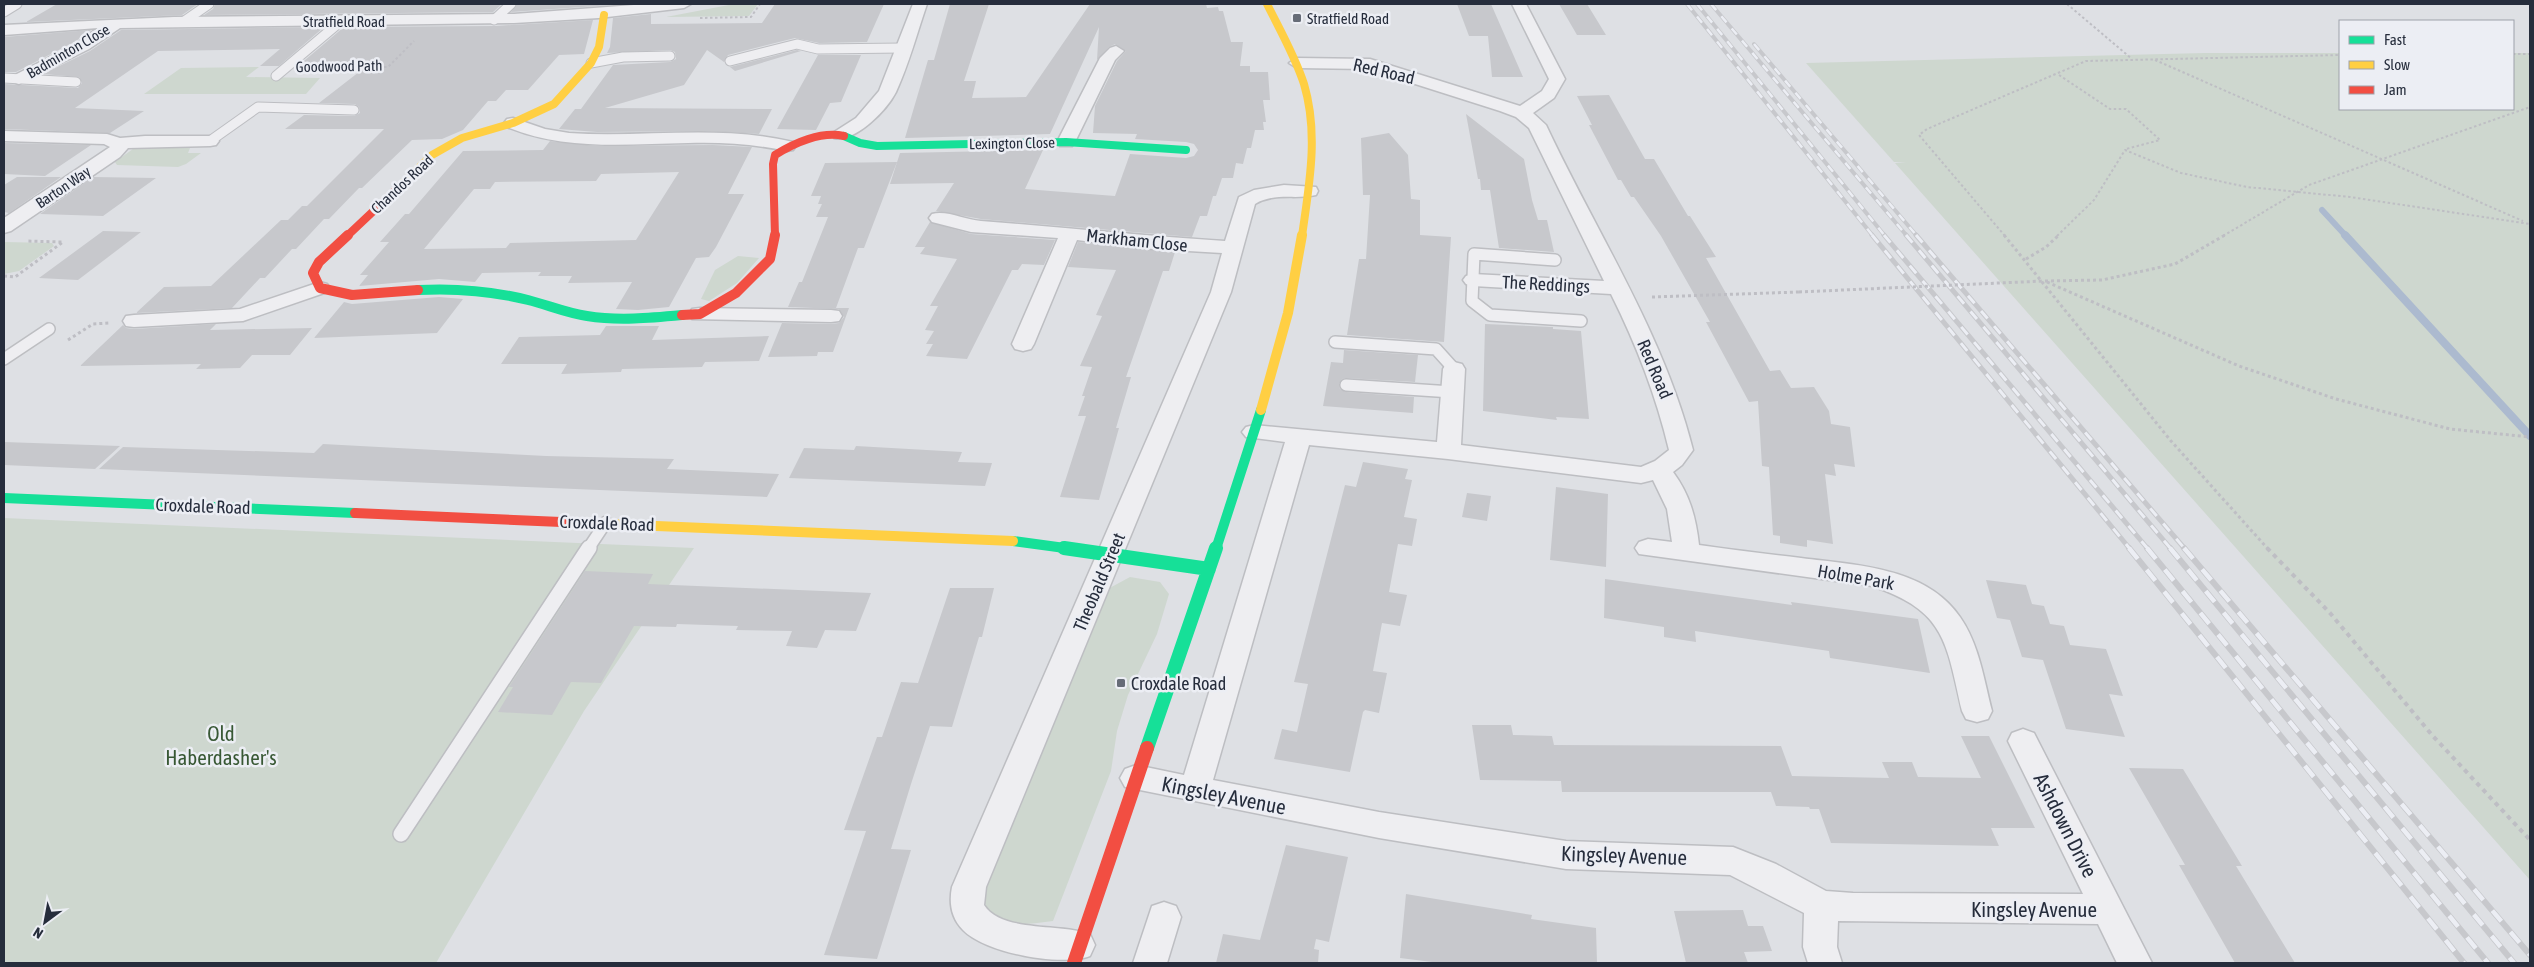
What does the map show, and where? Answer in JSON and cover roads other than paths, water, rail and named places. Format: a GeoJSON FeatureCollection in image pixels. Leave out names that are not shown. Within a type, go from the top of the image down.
{"type":"FeatureCollection","features":[{"type":"Feature","properties":{"kind":"street","name":"Stratfield Road"},"geometry":{"type":"LineString","coordinates":[[4,30],[116,23],[494,20],[604,14],[684,4]]}},
{"type":"Feature","properties":{"kind":"street"},"geometry":{"type":"LineString","coordinates":[[513,123],[535,133],[572,140],[741,137],[787,146],[840,134],[862,122],[887,92],[920,4]]}},
{"type":"Feature","properties":{"kind":"street","name":"Theobald Street"},"geometry":{"type":"LineString","coordinates":[[1267,4],[1297,63],[1310,112],[1312,160],[1309,190],[1296,279],[1274,371],[1209,569],[1076,954],[1001,935],[980,925],[967,906],[969,887],[1221,292],[1246,201],[1258,193],[1273,190],[1309,190]]}},
{"type":"Feature","properties":{"kind":"street"},"geometry":{"type":"LineString","coordinates":[[1520,4],[1557,79],[1551,91],[1522,113]]}},
{"type":"Feature","properties":{"kind":"street"},"geometry":{"type":"LineString","coordinates":[[513,123],[554,104],[591,62],[599,47],[604,14]]}},
{"type":"Feature","properties":{"kind":"street","name":"Badminton Close"},"geometry":{"type":"LineString","coordinates":[[12,79],[83,46],[116,23]]}},
{"type":"Feature","properties":{"kind":"street"},"geometry":{"type":"LineString","coordinates":[[1066,142],[1108,58],[1116,51]]}},
{"type":"Feature","properties":{"kind":"street","name":"Red Road"},"geometry":{"type":"LineString","coordinates":[[1254,432],[1299,438],[1448,451],[1640,475],[1659,470],[1676,458],[1681,450],[1674,416],[1658,372],[1537,125],[1522,113],[1370,64],[1351,62],[1297,63]]}},
{"type":"Feature","properties":{"kind":"street","name":"Chandos Road"},"geometry":{"type":"LineString","coordinates":[[320,288],[313,273],[319,262],[432,155],[462,138],[513,123]]}},
{"type":"Feature","properties":{"kind":"street","name":"Lexington Close"},"geometry":{"type":"LineString","coordinates":[[840,134],[860,143],[877,146],[1066,142],[1186,150]]}},
{"type":"Feature","properties":{"kind":"street","name":"Barton Way"},"geometry":{"type":"LineString","coordinates":[[4,136],[107,139],[118,144],[145,141],[210,141]]}},
{"type":"Feature","properties":{"kind":"street","name":"Barton Way"},"geometry":{"type":"LineString","coordinates":[[4,227],[114,153],[119,148],[118,144]]}},
{"type":"Feature","properties":{"kind":"street"},"geometry":{"type":"LineString","coordinates":[[700,314],[736,293],[770,259],[775,241],[773,164],[776,155],[787,146]]}},
{"type":"Feature","properties":{"kind":"street"},"geometry":{"type":"LineString","coordinates":[[938,218],[971,226],[1070,233]]}},
{"type":"Feature","properties":{"kind":"street","name":"Markham Close"},"geometry":{"type":"LineString","coordinates":[[1023,344],[1070,233],[1138,242],[1234,248]]}},
{"type":"Feature","properties":{"kind":"street","name":"The Reddings"},"geometry":{"type":"LineString","coordinates":[[1473,280],[1618,288]]}},
{"type":"Feature","properties":{"kind":"street"},"geometry":{"type":"LineString","coordinates":[[134,321],[242,315],[320,288],[352,295],[439,288],[486,292],[528,300],[575,314],[603,318],[638,319],[700,314],[831,316]]}},
{"type":"Feature","properties":{"kind":"street"},"geometry":{"type":"LineString","coordinates":[[1448,451],[1454,369]]}},
{"type":"Feature","properties":{"kind":"street"},"geometry":{"type":"LineString","coordinates":[[1194,790],[1299,438]]}},
{"type":"Feature","properties":{"kind":"street"},"geometry":{"type":"LineString","coordinates":[[1659,470],[1672,486],[1679,500],[1686,553]]}},
{"type":"Feature","properties":{"kind":"street","name":"Croxdale Road"},"geometry":{"type":"LineString","coordinates":[[4,498],[606,522],[1018,541],[1209,569]]}},
{"type":"Feature","properties":{"kind":"street","name":"Holme Park"},"geometry":{"type":"LineString","coordinates":[[1648,548],[1875,577],[1905,585],[1928,600],[1946,616],[1959,640],[1977,711]]}},
{"type":"Feature","properties":{"kind":"street","name":"Ashdown Drive"},"geometry":{"type":"LineString","coordinates":[[2023,741],[2135,963]]}},
{"type":"Feature","properties":{"kind":"street","name":"Kingsley Avenue"},"geometry":{"type":"LineString","coordinates":[[1136,778],[1379,825],[1566,855],[1696,858],[1732,861],[1764,874],[1822,905],[1853,908],[2109,909]]}},
{"type":"Feature","properties":{"kind":"street"},"geometry":{"type":"LineString","coordinates":[[1822,905],[1820,947],[1825,963]]}},
{"type":"Feature","properties":{"kind":"street"},"geometry":{"type":"LineString","coordinates":[[1150,963],[1164,917]]}},
{"type":"Feature","properties":{"kind":"lane"},"geometry":{"type":"LineString","coordinates":[[4,12],[17,4]]}},
{"type":"Feature","properties":{"kind":"lane"},"geometry":{"type":"LineString","coordinates":[[182,22],[209,4]]}},
{"type":"Feature","properties":{"kind":"lane"},"geometry":{"type":"LineString","coordinates":[[494,20],[511,4]]}},
{"type":"Feature","properties":{"kind":"lane"},"geometry":{"type":"LineString","coordinates":[[276,76],[340,22]]}},
{"type":"Feature","properties":{"kind":"lane"},"geometry":{"type":"LineString","coordinates":[[730,61],[796,44],[818,49],[904,48]]}},
{"type":"Feature","properties":{"kind":"lane"},"geometry":{"type":"LineString","coordinates":[[591,62],[623,58],[670,56]]}},
{"type":"Feature","properties":{"kind":"lane","name":"Badminton Close"},"geometry":{"type":"LineString","coordinates":[[12,79],[76,82]]}},
{"type":"Feature","properties":{"kind":"lane"},"geometry":{"type":"LineString","coordinates":[[210,141],[258,107],[354,110]]}},
{"type":"Feature","properties":{"kind":"lane"},"geometry":{"type":"LineString","coordinates":[[1554,260],[1474,254],[1472,301],[1490,316],[1581,321]]}},
{"type":"Feature","properties":{"kind":"lane"},"geometry":{"type":"LineString","coordinates":[[4,359],[49,329]]}},
{"type":"Feature","properties":{"kind":"lane"},"geometry":{"type":"LineString","coordinates":[[1335,342],[1436,349],[1454,369]]}},
{"type":"Feature","properties":{"kind":"lane"},"geometry":{"type":"LineString","coordinates":[[1346,385],[1452,392]]}},
{"type":"Feature","properties":{"kind":"lane"},"geometry":{"type":"LineString","coordinates":[[402,834],[606,522]]}},
{"type":"Feature","properties":{"kind":"waterway"},"geometry":{"type":"LineString","coordinates":[[2322,210],[2346,236]]}},
{"type":"Feature","properties":{"kind":"waterway"},"geometry":{"type":"LineString","coordinates":[[2345,235],[2530,436]]}},
{"type":"Feature","properties":{"kind":"railway"},"geometry":{"type":"LineString","coordinates":[[1687,4],[1873,236]]}},
{"type":"Feature","properties":{"kind":"railway"},"geometry":{"type":"LineString","coordinates":[[1697,4],[1885,236]]}},
{"type":"Feature","properties":{"kind":"railway"},"geometry":{"type":"LineString","coordinates":[[1711,4],[1907,236]]}},
{"type":"Feature","properties":{"kind":"railway"},"geometry":{"type":"LineString","coordinates":[[1754,44],[1917,236]]}},
{"type":"Feature","properties":{"kind":"railway"},"geometry":{"type":"LineString","coordinates":[[1872,235],[2130,549]]}},
{"type":"Feature","properties":{"kind":"railway"},"geometry":{"type":"LineString","coordinates":[[1884,235],[2148,549]]}},
{"type":"Feature","properties":{"kind":"railway"},"geometry":{"type":"LineString","coordinates":[[1906,235],[2171,549]]}},
{"type":"Feature","properties":{"kind":"railway"},"geometry":{"type":"LineString","coordinates":[[1916,235],[2185,549]]}},
{"type":"Feature","properties":{"kind":"railway"},"geometry":{"type":"LineString","coordinates":[[2129,548],[2464,963]]}},
{"type":"Feature","properties":{"kind":"railway"},"geometry":{"type":"LineString","coordinates":[[2147,548],[2488,963]]}},
{"type":"Feature","properties":{"kind":"railway"},"geometry":{"type":"LineString","coordinates":[[2170,548],[2514,963]]}},
{"type":"Feature","properties":{"kind":"railway"},"geometry":{"type":"LineString","coordinates":[[2184,548],[2530,955]]}},
{"type":"Feature","properties":{"kind":"place","name":"Stratfield Road"},"geometry":{"type":"Point","coordinates":[1297,18]}},
{"type":"Feature","properties":{"kind":"place","name":"Croxdale Road"},"geometry":{"type":"Point","coordinates":[1121,683]}},
{"type":"Feature","properties":{"kind":"park label","name":"Old Haberdasher's"},"geometry":{"type":"Point","coordinates":[221,745]}}]}
